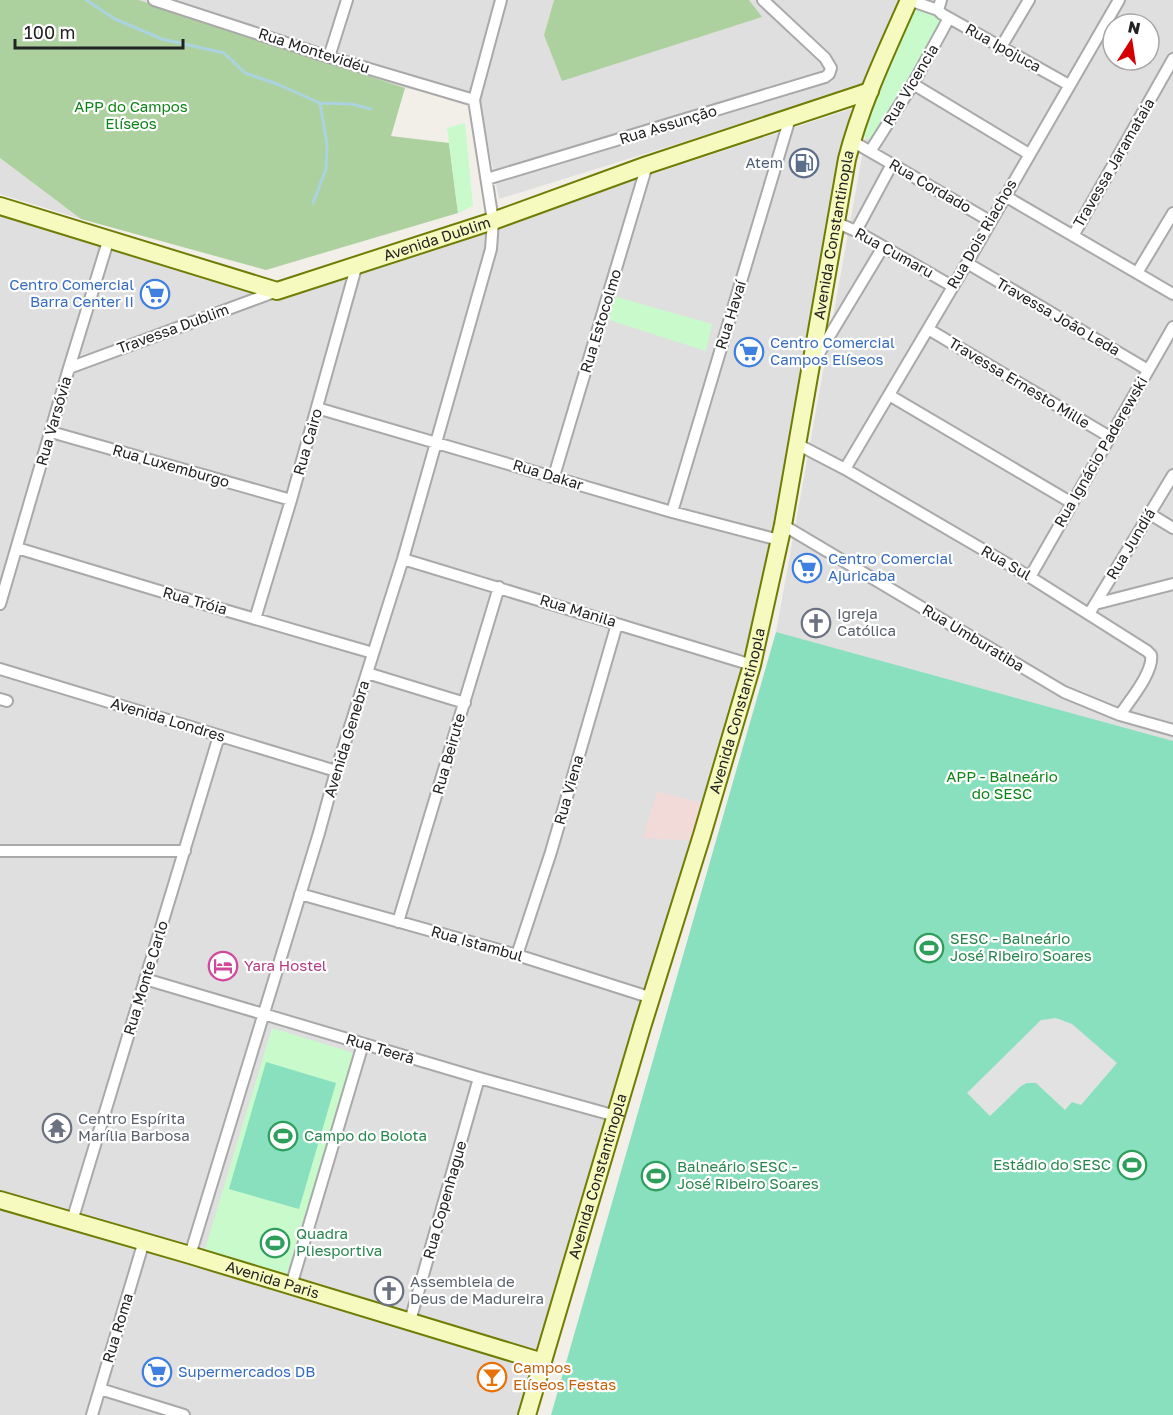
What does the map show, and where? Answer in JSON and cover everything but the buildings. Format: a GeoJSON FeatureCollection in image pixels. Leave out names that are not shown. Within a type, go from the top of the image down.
{"type":"FeatureCollection","features":[{"type":"Feature","properties":{"kind":"street","name":"Rua Montevidéu"},"geometry":{"type":"LineString","coordinates":[[154,0],[329,57],[474,100]]}},
{"type":"Feature","properties":{"kind":"street"},"geometry":{"type":"LineString","coordinates":[[329,57],[347,0]]}},
{"type":"Feature","properties":{"kind":"street"},"geometry":{"type":"LineString","coordinates":[[474,100],[501,0]]}},
{"type":"Feature","properties":{"kind":"street","name":"Rua Assunção"},"geometry":{"type":"LineString","coordinates":[[487,178],[825,77],[830,71],[825,57],[763,0]]}},
{"type":"Feature","properties":{"kind":"street","name":"Rua Ipojuca"},"geometry":{"type":"LineString","coordinates":[[909,0],[940,5],[950,18],[1070,85]]}},
{"type":"Feature","properties":{"kind":"street","name":"Avenida Constantinopla"},"geometry":{"type":"LineString","coordinates":[[527,1415],[752,666],[781,533],[835,222],[852,141],[870,91],[909,0]]}},
{"type":"Feature","properties":{"kind":"street"},"geometry":{"type":"LineString","coordinates":[[1001,47],[1029,0]]}},
{"type":"Feature","properties":{"kind":"street","name":"Rua Dois Riachos"},"geometry":{"type":"LineString","coordinates":[[845,469],[1119,0]]}},
{"type":"Feature","properties":{"kind":"street","name":"Rua Vicencia"},"geometry":{"type":"LineString","coordinates":[[871,150],[913,84],[950,18]]}},
{"type":"Feature","properties":{"kind":"street","name":"Travessa Jaramataia"},"geometry":{"type":"LineString","coordinates":[[1072,236],[1173,59]]}},
{"type":"Feature","properties":{"kind":"street"},"geometry":{"type":"LineString","coordinates":[[913,84],[1029,154]]}},
{"type":"Feature","properties":{"kind":"street","name":"Avenida Dublim"},"geometry":{"type":"LineString","coordinates":[[277,291],[493,221],[646,165],[870,91]]}},
{"type":"Feature","properties":{"kind":"street","name":"Avenida Genebra"},"geometry":{"type":"LineString","coordinates":[[190,1255],[336,771],[403,559],[491,249],[493,221],[474,100]]}},
{"type":"Feature","properties":{"kind":"street","name":"Rua Havaí"},"geometry":{"type":"LineString","coordinates":[[672,512],[790,118]]}},
{"type":"Feature","properties":{"kind":"street","name":"Rua Cordado"},"geometry":{"type":"LineString","coordinates":[[852,141],[990,221]]}},
{"type":"Feature","properties":{"kind":"street"},"geometry":{"type":"LineString","coordinates":[[856,231],[892,164]]}},
{"type":"Feature","properties":{"kind":"street","name":"Rua Estocolmo"},"geometry":{"type":"LineString","coordinates":[[554,476],[646,165]]}},
{"type":"Feature","properties":{"kind":"street"},"geometry":{"type":"LineString","coordinates":[[1005,196],[1173,294]]}},
{"type":"Feature","properties":{"kind":"street"},"geometry":{"type":"LineString","coordinates":[[0,206],[277,291]]}},
{"type":"Feature","properties":{"kind":"street"},"geometry":{"type":"LineString","coordinates":[[1137,273],[1173,213]]}},
{"type":"Feature","properties":{"kind":"street","name":"Rua Cumaru"},"geometry":{"type":"LineString","coordinates":[[835,222],[856,231],[952,286]]}},
{"type":"Feature","properties":{"kind":"street","name":"Rua Varsóvia"},"geometry":{"type":"LineString","coordinates":[[0,604],[109,238]]}},
{"type":"Feature","properties":{"kind":"street"},"geometry":{"type":"LineString","coordinates":[[811,367],[883,247]]}},
{"type":"Feature","properties":{"kind":"street","name":"Travessa João Leda"},"geometry":{"type":"LineString","coordinates":[[967,263],[1148,370]]}},
{"type":"Feature","properties":{"kind":"street","name":"Rua Cairo"},"geometry":{"type":"LineString","coordinates":[[255,619],[357,264]]}},
{"type":"Feature","properties":{"kind":"street","name":"Travessa Dublim"},"geometry":{"type":"LineString","coordinates":[[69,368],[277,291]]}},
{"type":"Feature","properties":{"kind":"street","name":"Rua Ignácio Paderewski"},"geometry":{"type":"LineString","coordinates":[[1030,577],[1173,327]]}},
{"type":"Feature","properties":{"kind":"street","name":"Travessa Ernesto Mille"},"geometry":{"type":"LineString","coordinates":[[928,329],[1110,437]]}},
{"type":"Feature","properties":{"kind":"street"},"geometry":{"type":"LineString","coordinates":[[889,395],[1071,503]]}},
{"type":"Feature","properties":{"kind":"street","name":"Rua Dakar"},"geometry":{"type":"LineString","coordinates":[[317,408],[672,512],[781,533]]}},
{"type":"Feature","properties":{"kind":"street","name":"Rua Luxemburgo"},"geometry":{"type":"LineString","coordinates":[[51,432],[291,500]]}},
{"type":"Feature","properties":{"kind":"street","name":"Rua Sul"},"geometry":{"type":"LineString","coordinates":[[797,444],[845,469],[1030,577],[1139,645],[1151,655],[1151,665],[1143,681],[1120,715]]}},
{"type":"Feature","properties":{"kind":"street","name":"Rua Jundiá"},"geometry":{"type":"LineString","coordinates":[[1089,614],[1173,475]]}},
{"type":"Feature","properties":{"kind":"street"},"geometry":{"type":"LineString","coordinates":[[1150,514],[1173,528]]}},
{"type":"Feature","properties":{"kind":"street","name":"Rua Umburatiba"},"geometry":{"type":"LineString","coordinates":[[781,533],[1064,692],[1120,715],[1173,730]]}},
{"type":"Feature","properties":{"kind":"street","name":"Rua Tróia"},"geometry":{"type":"LineString","coordinates":[[17,548],[373,653]]}},
{"type":"Feature","properties":{"kind":"street","name":"Rua Manila"},"geometry":{"type":"LineString","coordinates":[[403,559],[752,666]]}},
{"type":"Feature","properties":{"kind":"street"},"geometry":{"type":"LineString","coordinates":[[1095,604],[1173,584]]}},
{"type":"Feature","properties":{"kind":"street","name":"Rua Beirute"},"geometry":{"type":"LineString","coordinates":[[398,922],[499,587]]}},
{"type":"Feature","properties":{"kind":"street","name":"Rua Viena"},"geometry":{"type":"LineString","coordinates":[[518,955],[551,852],[618,624]]}},
{"type":"Feature","properties":{"kind":"street","name":"Avenida Londres"},"geometry":{"type":"LineString","coordinates":[[0,669],[336,771]]}},
{"type":"Feature","properties":{"kind":"street"},"geometry":{"type":"LineString","coordinates":[[367,673],[465,703]]}},
{"type":"Feature","properties":{"kind":"street","name":"Rua Monte Carlo"},"geometry":{"type":"LineString","coordinates":[[72,1221],[219,736]]}},
{"type":"Feature","properties":{"kind":"street"},"geometry":{"type":"LineString","coordinates":[[0,850],[185,850]]}},
{"type":"Feature","properties":{"kind":"street","name":"Rua Istambul"},"geometry":{"type":"LineString","coordinates":[[300,894],[518,955],[652,998]]}},
{"type":"Feature","properties":{"kind":"street","name":"Rua Teerã"},"geometry":{"type":"LineString","coordinates":[[145,979],[616,1116]]}},
{"type":"Feature","properties":{"kind":"street"},"geometry":{"type":"LineString","coordinates":[[291,1286],[363,1044]]}},
{"type":"Feature","properties":{"kind":"street","name":"Rua Copenhague"},"geometry":{"type":"LineString","coordinates":[[410,1321],[479,1078]]}},
{"type":"Feature","properties":{"kind":"street","name":"Avenida Paris"},"geometry":{"type":"LineString","coordinates":[[0,1200],[144,1241],[543,1362]]}},
{"type":"Feature","properties":{"kind":"street","name":"Rua Roma"},"geometry":{"type":"LineString","coordinates":[[92,1415],[144,1241]]}},
{"type":"Feature","properties":{"kind":"street"},"geometry":{"type":"LineString","coordinates":[[100,1389],[184,1415]]}},
{"type":"Feature","properties":{"kind":"shaded area"},"geometry":{"type":"Polygon","coordinates":[[[139,0],[554,0],[544,35],[761,17],[749,0],[903,0],[863,86],[499,199],[480,104],[405,88],[139,0]]]}},
{"type":"Feature","properties":{"kind":"shaded area"},"geometry":{"type":"Polygon","coordinates":[[[913,0],[1173,0],[1173,757],[776,632],[874,90],[913,0]]]}},
{"type":"Feature","properties":{"kind":"shaded area"},"geometry":{"type":"Polygon","coordinates":[[[851,109],[802,363],[757,665],[523,1415],[0,1415],[0,215],[275,297],[851,109]]]}},
{"type":"Feature","properties":{"kind":"shaded area"},"geometry":{"type":"Polygon","coordinates":[[[0,158],[81,219],[0,194],[0,158]]]}},
{"type":"Feature","properties":{"kind":"shaded area"},"geometry":{"type":"Polygon","coordinates":[[[657,792],[715,806],[704,841],[643,838],[657,792]]]}},
{"type":"Feature","properties":{"kind":"shaded area"},"geometry":{"type":"Polygon","coordinates":[[[1056,1018],[1072,1024],[1117,1063],[1081,1105],[1072,1102],[1065,1110],[1036,1083],[1027,1083],[990,1116],[967,1093],[1041,1020],[1056,1018]]]}},
{"type":"Feature","properties":{"kind":"green space","name":"APP do Campos Elíseos"},"geometry":{"type":"Polygon","coordinates":[[[0,0],[139,0],[405,88],[391,136],[449,143],[458,213],[266,270],[81,219],[0,158],[0,0]]]}},
{"type":"Feature","properties":{"kind":"green space"},"geometry":{"type":"Polygon","coordinates":[[[554,0],[749,0],[762,17],[562,81],[544,35],[554,0]]]}},
{"type":"Feature","properties":{"kind":"green space"},"geometry":{"type":"Polygon","coordinates":[[[917,0],[938,0],[947,14],[870,140],[861,135],[917,0]]]}},
{"type":"Feature","properties":{"kind":"green space"},"geometry":{"type":"Polygon","coordinates":[[[465,123],[473,206],[458,213],[447,128],[465,123]]]}},
{"type":"Feature","properties":{"kind":"green space"},"geometry":{"type":"Polygon","coordinates":[[[613,296],[712,324],[706,351],[606,319],[613,296]]]}},
{"type":"Feature","properties":{"kind":"green space","name":"SESC - Balneário José Ribeiro Soares"},"geometry":{"type":"Polygon","coordinates":[[[776,632],[1173,741],[1173,1415],[551,1415],[776,632]]]}},
{"type":"Feature","properties":{"kind":"green space"},"geometry":{"type":"Polygon","coordinates":[[[272,1028],[354,1053],[286,1277],[204,1252],[272,1028]]]}},
{"type":"Feature","properties":{"kind":"green space","name":"Campo do Bolota"},"geometry":{"type":"Polygon","coordinates":[[[266,1062],[336,1083],[299,1209],[229,1189],[266,1062]]]}},
{"type":"Feature","properties":{"kind":"waterway"},"geometry":{"type":"LineString","coordinates":[[86,0],[115,19],[162,39],[224,53],[245,73],[320,103],[352,104],[371,109]]}},
{"type":"Feature","properties":{"kind":"waterway"},"geometry":{"type":"LineString","coordinates":[[313,203],[326,169],[327,145],[320,103]]}},
{"type":"Feature","properties":{"kind":"place","name":"Atem"},"geometry":{"type":"Point","coordinates":[804,163]}},
{"type":"Feature","properties":{"kind":"place","name":"Centro Comercial Barra Center II"},"geometry":{"type":"Point","coordinates":[155,294]}},
{"type":"Feature","properties":{"kind":"place","name":"Centro Comercial Campos Elíseos"},"geometry":{"type":"Point","coordinates":[749,352]}},
{"type":"Feature","properties":{"kind":"place","name":"Centro Comercial Ajuricaba"},"geometry":{"type":"Point","coordinates":[807,568]}},
{"type":"Feature","properties":{"kind":"place","name":"Igreja Católica"},"geometry":{"type":"Point","coordinates":[816,623]}},
{"type":"Feature","properties":{"kind":"place","name":"SESC - Balneário José Ribeiro Soares"},"geometry":{"type":"Point","coordinates":[929,948]}},
{"type":"Feature","properties":{"kind":"place","name":"Yara Hostel"},"geometry":{"type":"Point","coordinates":[223,966]}},
{"type":"Feature","properties":{"kind":"place","name":"Centro Espírita Marília Barbosa"},"geometry":{"type":"Point","coordinates":[57,1128]}},
{"type":"Feature","properties":{"kind":"place","name":"Campo do Bolota"},"geometry":{"type":"Point","coordinates":[283,1136]}},
{"type":"Feature","properties":{"kind":"place","name":"Estádio do SESC"},"geometry":{"type":"Point","coordinates":[1132,1165]}},
{"type":"Feature","properties":{"kind":"place","name":"Balneário SESC - José Ribeiro Soares"},"geometry":{"type":"Point","coordinates":[656,1176]}},
{"type":"Feature","properties":{"kind":"place","name":"Quadra Pliesportiva"},"geometry":{"type":"Point","coordinates":[275,1243]}},
{"type":"Feature","properties":{"kind":"place","name":"Assembleia de Deus de Madureira"},"geometry":{"type":"Point","coordinates":[389,1291]}},
{"type":"Feature","properties":{"kind":"place","name":"Supermercados DB"},"geometry":{"type":"Point","coordinates":[157,1372]}},
{"type":"Feature","properties":{"kind":"place","name":"Campos Elíseos Festas"},"geometry":{"type":"Point","coordinates":[492,1377]}},
{"type":"Feature","properties":{"kind":"park label","name":"APP - Balneário do SESC"},"geometry":{"type":"Point","coordinates":[1002,786]}}]}
